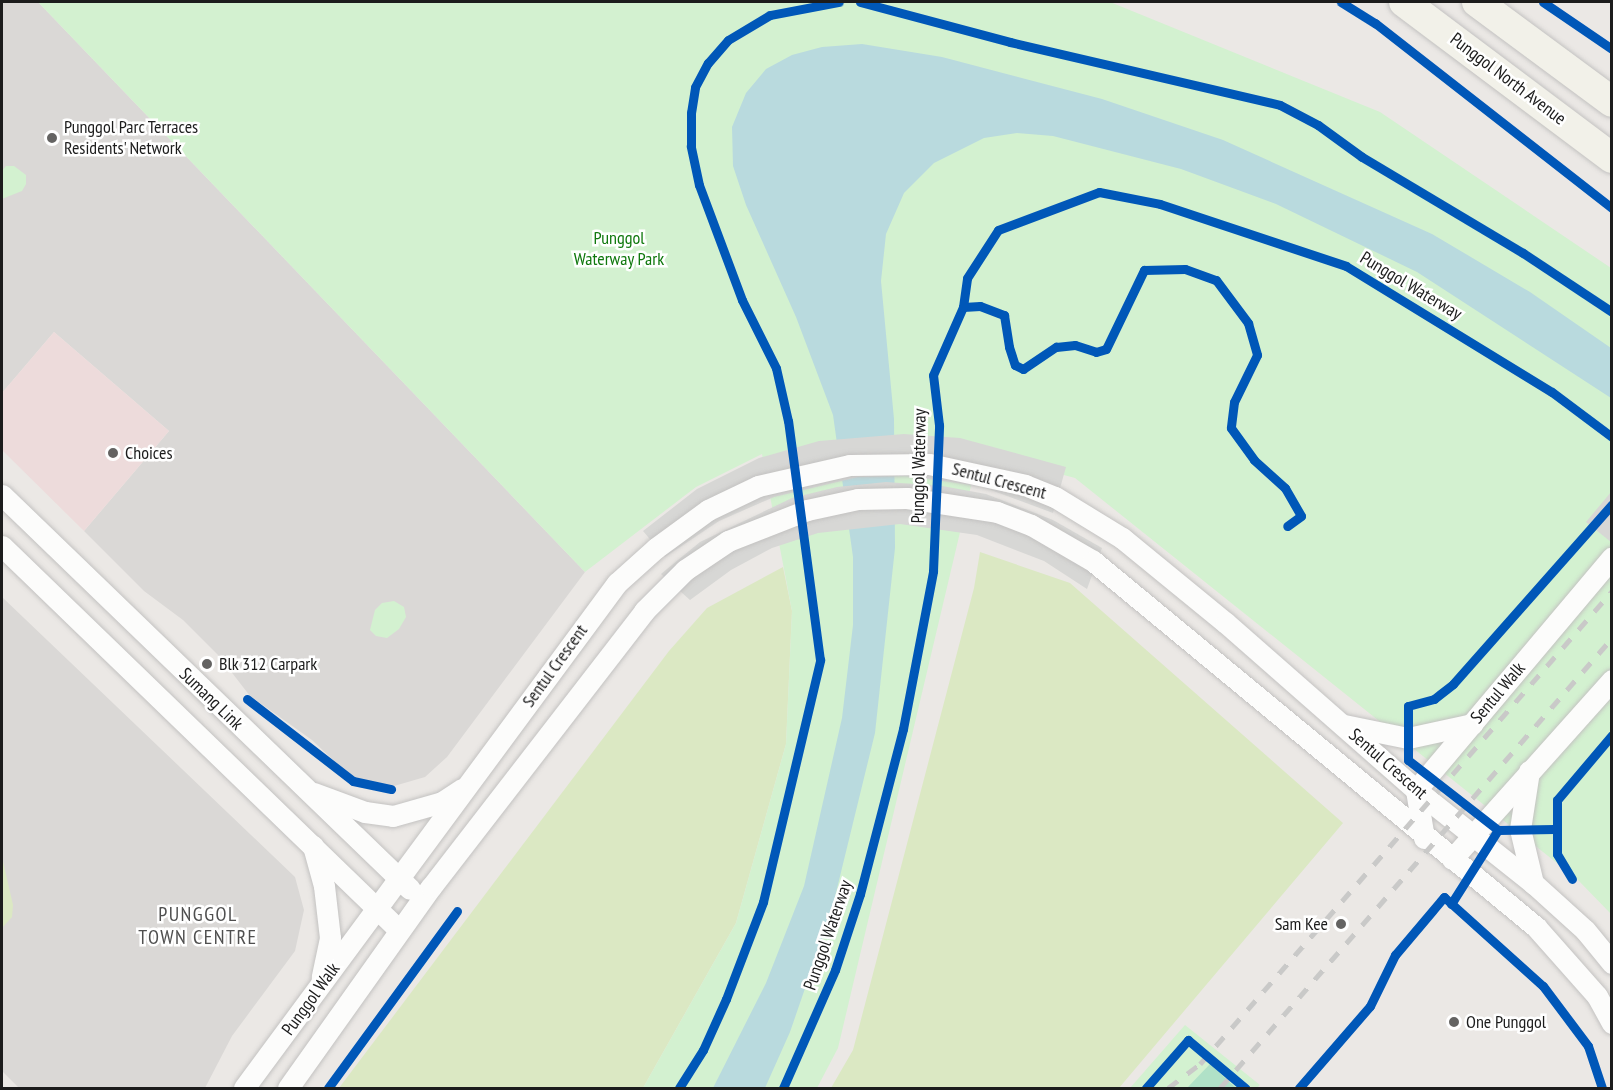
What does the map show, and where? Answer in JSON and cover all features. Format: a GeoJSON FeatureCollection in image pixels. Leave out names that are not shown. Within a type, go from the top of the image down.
{"type":"FeatureCollection","features":[{"type":"Feature","properties":{"kind":"main road","name":"Punggol North Avenue"},"geometry":{"type":"LineString","coordinates":[[1404,2],[1611,158]]}},
{"type":"Feature","properties":{"kind":"main road"},"geometry":{"type":"LineString","coordinates":[[1477,2],[1611,102]]}},
{"type":"Feature","properties":{"kind":"street","name":"Sentul Crescent"},"geometry":{"type":"LineString","coordinates":[[378,909],[472,782],[573,639],[617,584],[656,548],[708,510],[758,486],[850,465],[900,462],[968,469],[1055,497],[1122,538],[1344,725],[1416,790],[1533,883],[1585,930],[1611,963]]}},
{"type":"Feature","properties":{"kind":"street","name":"Sumang Link"},"geometry":{"type":"LineString","coordinates":[[2,495],[302,788],[422,900]]}},
{"type":"Feature","properties":{"kind":"street","name":"Sentul Crescent"},"geometry":{"type":"LineString","coordinates":[[399,930],[644,610],[675,578],[728,541],[770,522],[858,499],[907,498],[997,512],[1031,525],[1093,561],[1425,838],[1536,927],[1597,996],[1611,1023]]}},
{"type":"Feature","properties":{"kind":"street","name":"Sumang Link"},"geometry":{"type":"LineString","coordinates":[[2,546],[399,930]]}},
{"type":"Feature","properties":{"kind":"street","name":"Sentul Walk"},"geometry":{"type":"LineString","coordinates":[[1416,790],[1611,557]]}},
{"type":"Feature","properties":{"kind":"street"},"geometry":{"type":"LineString","coordinates":[[1452,860],[1611,680]]}},
{"type":"Feature","properties":{"kind":"street"},"geometry":{"type":"LineString","coordinates":[[1344,725],[1408,738],[1472,724]]}},
{"type":"Feature","properties":{"kind":"street"},"geometry":{"type":"LineString","coordinates":[[1530,771],[1520,830],[1533,883]]}},
{"type":"Feature","properties":{"kind":"street"},"geometry":{"type":"LineString","coordinates":[[302,788],[365,812],[393,816],[442,802],[472,782]]}},
{"type":"Feature","properties":{"kind":"street"},"geometry":{"type":"LineString","coordinates":[[1416,790],[1425,838]]}},
{"type":"Feature","properties":{"kind":"street"},"geometry":{"type":"LineString","coordinates":[[312,844],[324,886],[330,938],[320,984]]}},
{"type":"Feature","properties":{"kind":"street","name":"Punggol Walk"},"geometry":{"type":"LineString","coordinates":[[244,1089],[378,909]]}},
{"type":"Feature","properties":{"kind":"street","name":"Punggol Walk"},"geometry":{"type":"LineString","coordinates":[[288,1089],[399,930]]}},
{"type":"Feature","properties":{"kind":"shaded area"},"geometry":{"type":"Polygon","coordinates":[[[2,2],[38,2],[585,572],[447,757],[425,777],[394,786],[379,786],[349,775],[312,740],[250,696],[219,656],[183,620],[144,591],[84,531],[169,431],[54,332],[2,393],[2,2]]]}},
{"type":"Feature","properties":{"kind":"shaded area"},"geometry":{"type":"Polygon","coordinates":[[[54,332],[169,431],[84,531],[2,450],[2,393],[54,332]]]}},
{"type":"Feature","properties":{"kind":"shaded area"},"geometry":{"type":"Polygon","coordinates":[[[2,597],[295,877],[304,910],[295,951],[232,1036],[205,1088],[19,1088],[2,1071],[2,597]]]}},
{"type":"Feature","properties":{"kind":"green space","name":"Punggol Waterway Park"},"geometry":{"type":"Polygon","coordinates":[[[38,2],[1110,2],[1380,112],[1611,268],[1611,914],[1578,880],[1075,478],[979,452],[838,1048],[817,1088],[643,1088],[736,923],[786,744],[792,611],[762,454],[696,487],[585,572],[38,2]]]}},
{"type":"Feature","properties":{"kind":"green space"},"geometry":{"type":"Polygon","coordinates":[[[6,166],[14,166],[26,175],[26,184],[22,191],[2,199],[2,171],[6,166]]]}},
{"type":"Feature","properties":{"kind":"green space"},"geometry":{"type":"Polygon","coordinates":[[[980,552],[1070,583],[1343,823],[1119,1088],[831,1088],[853,1050],[974,588],[980,552]]]}},
{"type":"Feature","properties":{"kind":"green space"},"geometry":{"type":"Polygon","coordinates":[[[783,567],[792,611],[786,744],[736,923],[643,1088],[339,1088],[669,651],[707,608],[783,567]]]}},
{"type":"Feature","properties":{"kind":"green space"},"geometry":{"type":"Polygon","coordinates":[[[394,601],[404,607],[406,617],[399,629],[387,638],[376,636],[370,630],[375,610],[382,603],[394,601]]]}},
{"type":"Feature","properties":{"kind":"green space"},"geometry":{"type":"Polygon","coordinates":[[[2,857],[13,905],[12,917],[2,928],[2,857]]]}},
{"type":"Feature","properties":{"kind":"green space"},"geometry":{"type":"Polygon","coordinates":[[[1185,1025],[1260,1085],[1257,1088],[1130,1088],[1185,1025]]]}},
{"type":"Feature","properties":{"kind":"green space"},"geometry":{"type":"Polygon","coordinates":[[[1210,1064],[1236,1088],[1187,1088],[1210,1064]]]}},
{"type":"Feature","properties":{"kind":"water"},"geometry":{"type":"Polygon","coordinates":[[[862,44],[942,57],[1102,99],[1223,140],[1432,234],[1530,292],[1611,348],[1611,398],[1417,272],[1276,204],[1181,169],[1053,136],[1017,133],[984,138],[934,163],[904,193],[886,234],[881,281],[894,419],[895,548],[875,733],[831,913],[790,1032],[765,1088],[713,1088],[766,983],[804,886],[842,718],[853,625],[853,557],[833,415],[796,317],[746,205],[733,166],[732,127],[746,93],[766,69],[792,55],[822,47],[862,44]]]}},
{"type":"Feature","properties":{"kind":"pier"},"geometry":{"type":"Polygon","coordinates":[[[904,434],[960,438],[1066,467],[1053,513],[980,486],[905,476],[858,477],[774,497],[719,521],[665,557],[643,531],[697,489],[759,458],[819,441],[904,434]]]}},
{"type":"Feature","properties":{"kind":"pier"},"geometry":{"type":"Polygon","coordinates":[[[886,482],[942,486],[986,494],[1053,520],[1102,548],[1087,589],[1044,561],[977,535],[900,524],[818,533],[772,548],[731,570],[690,600],[661,574],[700,542],[792,498],[837,487],[886,482]]]}},
{"type":"Feature","properties":{"kind":"pier"},"geometry":{"type":"Polygon","coordinates":[[[1611,492],[1611,542],[1586,522],[1611,492]]]}},
{"type":"Feature","properties":{"kind":"railway"},"geometry":{"type":"LineString","coordinates":[[1168,1088],[1200,1064],[1612,591]]}},
{"type":"Feature","properties":{"kind":"railway"},"geometry":{"type":"LineString","coordinates":[[1220,1088],[1612,638]]}},
{"type":"Feature","properties":{"kind":"cycle path"},"geometry":{"type":"LineString","coordinates":[[679,1088],[703,1050],[726,999],[763,902],[820,660],[788,421],[776,368],[742,300],[699,185],[691,146],[691,113],[695,87],[708,63],[728,40],[770,15],[839,2]]}},
{"type":"Feature","properties":{"kind":"cycle path"},"geometry":{"type":"LineString","coordinates":[[860,2],[1010,42],[1280,105],[1318,125],[1362,157],[1523,253],[1612,312]]}},
{"type":"Feature","properties":{"kind":"cycle path"},"geometry":{"type":"LineString","coordinates":[[1341,2],[1375,23],[1612,208]]}},
{"type":"Feature","properties":{"kind":"cycle path"},"geometry":{"type":"LineString","coordinates":[[1543,2],[1612,49]]}},
{"type":"Feature","properties":{"kind":"cycle path","name":"Punggol Waterway"},"geometry":{"type":"LineString","coordinates":[[783,1088],[835,970],[860,894],[903,729],[933,571],[939,425],[933,375],[963,307],[967,278],[998,230],[1099,192],[1160,204],[1346,266],[1552,392],[1612,437]]}},
{"type":"Feature","properties":{"kind":"cycle path"},"geometry":{"type":"LineString","coordinates":[[963,307],[980,306],[1004,315],[1009,347],[1015,365],[1023,369],[1056,347],[1075,345],[1096,352],[1106,349],[1144,270],[1185,269],[1216,280],[1248,323],[1257,355],[1234,402],[1231,428],[1254,460],[1285,488],[1301,516],[1287,526]]}},
{"type":"Feature","properties":{"kind":"cycle path"},"geometry":{"type":"LineString","coordinates":[[1554,829],[1498,830],[1408,760],[1408,706],[1434,699],[1453,684],[1612,504]]}},
{"type":"Feature","properties":{"kind":"cycle path"},"geometry":{"type":"LineString","coordinates":[[247,699],[353,781],[391,789]]}},
{"type":"Feature","properties":{"kind":"cycle path"},"geometry":{"type":"LineString","coordinates":[[1572,879],[1557,854],[1557,800],[1612,735]]}},
{"type":"Feature","properties":{"kind":"cycle path"},"geometry":{"type":"LineString","coordinates":[[1451,904],[1498,830]]}},
{"type":"Feature","properties":{"kind":"cycle path"},"geometry":{"type":"LineString","coordinates":[[1299,1088],[1370,1006],[1395,955],[1444,897],[1543,986],[1588,1046],[1602,1088]]}},
{"type":"Feature","properties":{"kind":"cycle path"},"geometry":{"type":"LineString","coordinates":[[328,1088],[457,911]]}},
{"type":"Feature","properties":{"kind":"cycle path"},"geometry":{"type":"LineString","coordinates":[[1146,1088],[1188,1040],[1245,1088]]}},
{"type":"Feature","properties":{"kind":"place","name":"Punggol Parc Terraces Residents' Network"},"geometry":{"type":"Point","coordinates":[52,138]}},
{"type":"Feature","properties":{"kind":"place","name":"Choices"},"geometry":{"type":"Point","coordinates":[113,453]}},
{"type":"Feature","properties":{"kind":"place","name":"Blk 312 Carpark"},"geometry":{"type":"Point","coordinates":[207,664]}},
{"type":"Feature","properties":{"kind":"place","name":"Sam Kee"},"geometry":{"type":"Point","coordinates":[1341,924]}},
{"type":"Feature","properties":{"kind":"place","name":"One Punggol"},"geometry":{"type":"Point","coordinates":[1454,1022]}},
{"type":"Feature","properties":{"kind":"district","name":"PUNGGOL TOWN CENTRE"},"geometry":{"type":"Point","coordinates":[198,926]}}]}
